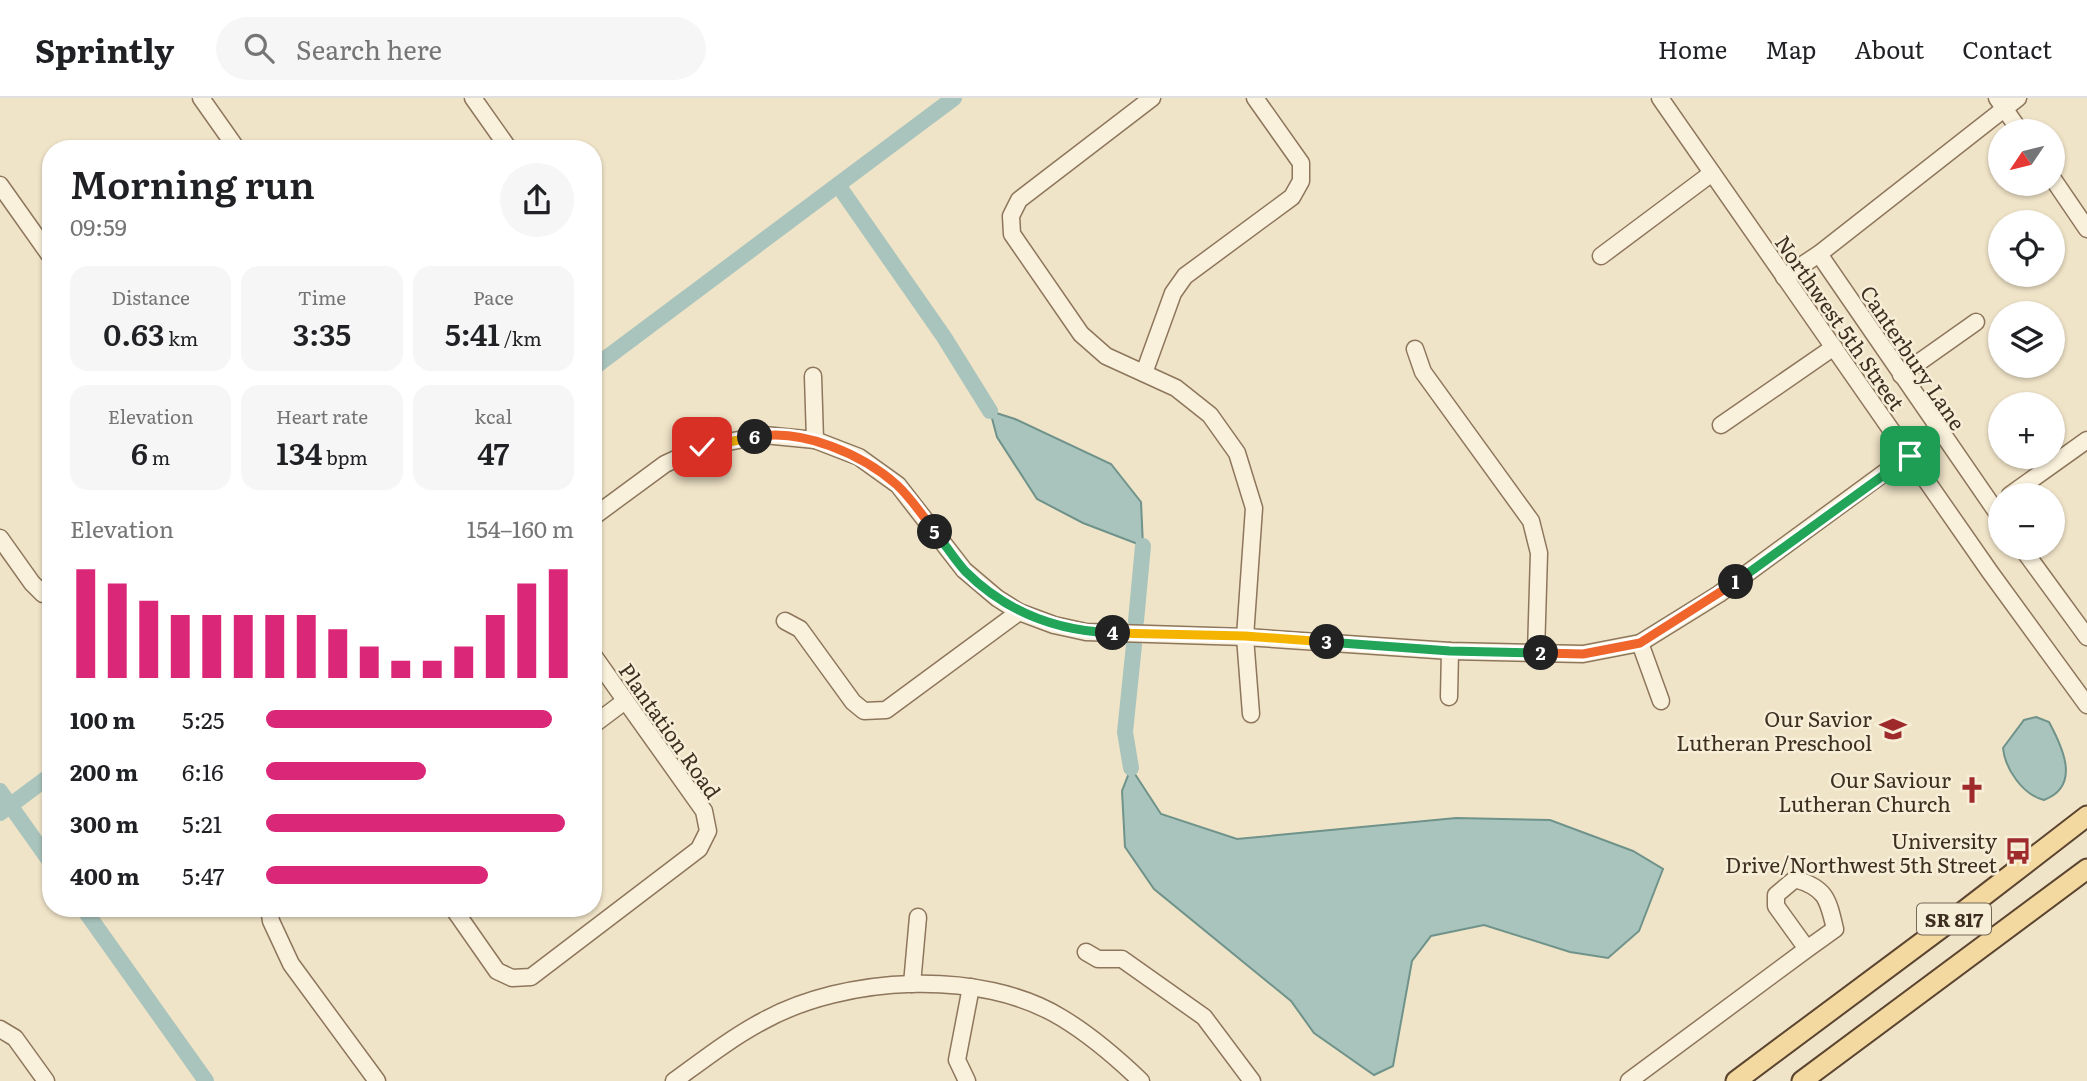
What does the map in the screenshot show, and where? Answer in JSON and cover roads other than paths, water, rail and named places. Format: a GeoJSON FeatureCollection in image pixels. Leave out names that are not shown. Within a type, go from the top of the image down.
{"type":"FeatureCollection","features":[{"type":"Feature","properties":{"kind":"main road","name":"SR 817"},"geometry":{"type":"LineString","coordinates":[[1736,1081],[2087,816]]}},
{"type":"Feature","properties":{"kind":"main road","name":"SR 817"},"geometry":{"type":"LineString","coordinates":[[1802,1081],[2087,869]]}},
{"type":"Feature","properties":{"kind":"street"},"geometry":{"type":"LineString","coordinates":[[201,98],[231,140]]}},
{"type":"Feature","properties":{"kind":"street"},"geometry":{"type":"LineString","coordinates":[[473,98],[503,140]]}},
{"type":"Feature","properties":{"kind":"street"},"geometry":{"type":"LineString","coordinates":[[1152,98],[1019,200],[1011,216],[1012,234],[1081,334],[1106,356],[1176,388],[1210,415],[1237,453],[1254,508],[1245,636],[1251,714]]}},
{"type":"Feature","properties":{"kind":"street"},"geometry":{"type":"LineString","coordinates":[[1144,373],[1173,293],[1185,276],[1292,197],[1301,181],[1301,163],[1255,98]]}},
{"type":"Feature","properties":{"kind":"street","name":"Northwest 5th Street"},"geometry":{"type":"LineString","coordinates":[[1660,98],[1990,572],[2087,705]]}},
{"type":"Feature","properties":{"kind":"street"},"geometry":{"type":"LineString","coordinates":[[1784,277],[1819,254],[2000,103],[2018,98]]}},
{"type":"Feature","properties":{"kind":"street"},"geometry":{"type":"LineString","coordinates":[[2000,103],[2011,119]]}},
{"type":"Feature","properties":{"kind":"street"},"geometry":{"type":"LineString","coordinates":[[1601,256],[1712,173]]}},
{"type":"Feature","properties":{"kind":"street"},"geometry":{"type":"LineString","coordinates":[[0,185],[42,244]]}},
{"type":"Feature","properties":{"kind":"street"},"geometry":{"type":"LineString","coordinates":[[2065,196],[2087,229]]}},
{"type":"Feature","properties":{"kind":"street","name":"Canterbury Lane"},"geometry":{"type":"LineString","coordinates":[[1819,254],[1940,432],[1988,496]]}},
{"type":"Feature","properties":{"kind":"street"},"geometry":{"type":"LineString","coordinates":[[1901,375],[1976,322]]}},
{"type":"Feature","properties":{"kind":"street"},"geometry":{"type":"LineString","coordinates":[[1721,425],[1834,347]]}},
{"type":"Feature","properties":{"kind":"street"},"geometry":{"type":"LineString","coordinates":[[1415,349],[1423,372],[1531,521],[1539,553],[1536,653]]}},
{"type":"Feature","properties":{"kind":"street"},"geometry":{"type":"LineString","coordinates":[[813,376],[815,440]]}},
{"type":"Feature","properties":{"kind":"street"},"geometry":{"type":"LineString","coordinates":[[602,510],[666,464],[702,447],[764,435],[815,440],[859,457],[898,485],[964,570],[997,598],[1019,612],[1055,625],[1086,632],[1245,636],[1450,651],[1583,654],[1640,643],[1719,594],[1940,432]]}},
{"type":"Feature","properties":{"kind":"street"},"geometry":{"type":"LineString","coordinates":[[2027,483],[2087,440]]}},
{"type":"Feature","properties":{"kind":"street"},"geometry":{"type":"LineString","coordinates":[[0,538],[32,583],[42,590]]}},
{"type":"Feature","properties":{"kind":"street"},"geometry":{"type":"LineString","coordinates":[[2031,560],[2087,637]]}},
{"type":"Feature","properties":{"kind":"street"},"geometry":{"type":"LineString","coordinates":[[785,621],[800,629],[853,702],[864,711],[886,710],[1019,612]]}},
{"type":"Feature","properties":{"kind":"street"},"geometry":{"type":"LineString","coordinates":[[1640,643],[1661,701]]}},
{"type":"Feature","properties":{"kind":"street"},"geometry":{"type":"LineString","coordinates":[[1449,697],[1450,651]]}},
{"type":"Feature","properties":{"kind":"street","name":"Plantation Road"},"geometry":{"type":"LineString","coordinates":[[459,917],[496,971],[512,978],[531,977],[699,849],[708,831],[704,811],[602,668]]}},
{"type":"Feature","properties":{"kind":"street"},"geometry":{"type":"LineString","coordinates":[[602,718],[625,701]]}},
{"type":"Feature","properties":{"kind":"street"},"geometry":{"type":"LineString","coordinates":[[270,917],[291,964],[377,1081]]}},
{"type":"Feature","properties":{"kind":"street"},"geometry":{"type":"LineString","coordinates":[[912,984],[918,917]]}},
{"type":"Feature","properties":{"kind":"street"},"geometry":{"type":"LineString","coordinates":[[1629,1081],[1807,949]]}},
{"type":"Feature","properties":{"kind":"street"},"geometry":{"type":"LineString","coordinates":[[1086,952],[1098,959],[1122,959],[1204,1017],[1252,1081]]}},
{"type":"Feature","properties":{"kind":"street"},"geometry":{"type":"LineString","coordinates":[[674,1081],[733,1038],[789,1009],[851,991],[912,984],[971,987],[1016,998],[1061,1017],[1101,1046],[1141,1081]]}},
{"type":"Feature","properties":{"kind":"street"},"geometry":{"type":"LineString","coordinates":[[967,1081],[957,1060],[971,987]]}},
{"type":"Feature","properties":{"kind":"street"},"geometry":{"type":"LineString","coordinates":[[0,1029],[15,1038],[46,1081]]}},
{"type":"Feature","properties":{"kind":"water"},"geometry":{"type":"Polygon","coordinates":[[[990,411],[1015,419],[1111,464],[1141,502],[1143,546],[1083,523],[1037,499],[997,437],[990,411]]]}},
{"type":"Feature","properties":{"kind":"water"},"geometry":{"type":"Polygon","coordinates":[[[2036,717],[2049,722],[2066,766],[2062,786],[2044,800],[2029,793],[2016,780],[2007,764],[2003,748],[2024,720],[2036,717]]]}},
{"type":"Feature","properties":{"kind":"water"},"geometry":{"type":"Polygon","coordinates":[[[1131,768],[1161,814],[1237,839],[1456,818],[1550,820],[1633,851],[1663,869],[1639,931],[1608,958],[1570,952],[1484,925],[1431,936],[1412,961],[1393,1066],[1374,1075],[1314,1033],[1291,1001],[1154,889],[1125,847],[1122,791],[1131,768]]]}},
{"type":"Feature","properties":{"kind":"waterway"},"geometry":{"type":"LineString","coordinates":[[602,361],[954,98]]}},
{"type":"Feature","properties":{"kind":"waterway"},"geometry":{"type":"LineString","coordinates":[[838,185],[944,337],[990,411]]}},
{"type":"Feature","properties":{"kind":"waterway"},"geometry":{"type":"LineString","coordinates":[[1136,621],[1143,546]]}},
{"type":"Feature","properties":{"kind":"waterway"},"geometry":{"type":"LineString","coordinates":[[1131,768],[1125,732],[1134,645]]}},
{"type":"Feature","properties":{"kind":"waterway"},"geometry":{"type":"LineString","coordinates":[[0,813],[42,782]]}},
{"type":"Feature","properties":{"kind":"waterway"},"geometry":{"type":"LineString","coordinates":[[0,791],[42,850]]}},
{"type":"Feature","properties":{"kind":"waterway"},"geometry":{"type":"LineString","coordinates":[[89,917],[206,1081]]}},
{"type":"Feature","properties":{"kind":"place","name":"Our Savior Lutheran Preschool"},"geometry":{"type":"Point","coordinates":[1893,729]}},
{"type":"Feature","properties":{"kind":"place","name":"Our Saviour Lutheran Church"},"geometry":{"type":"Point","coordinates":[1972,790]}},
{"type":"Feature","properties":{"kind":"place","name":"University Drive/Northwest 5th Street"},"geometry":{"type":"Point","coordinates":[2018,851]}}]}
